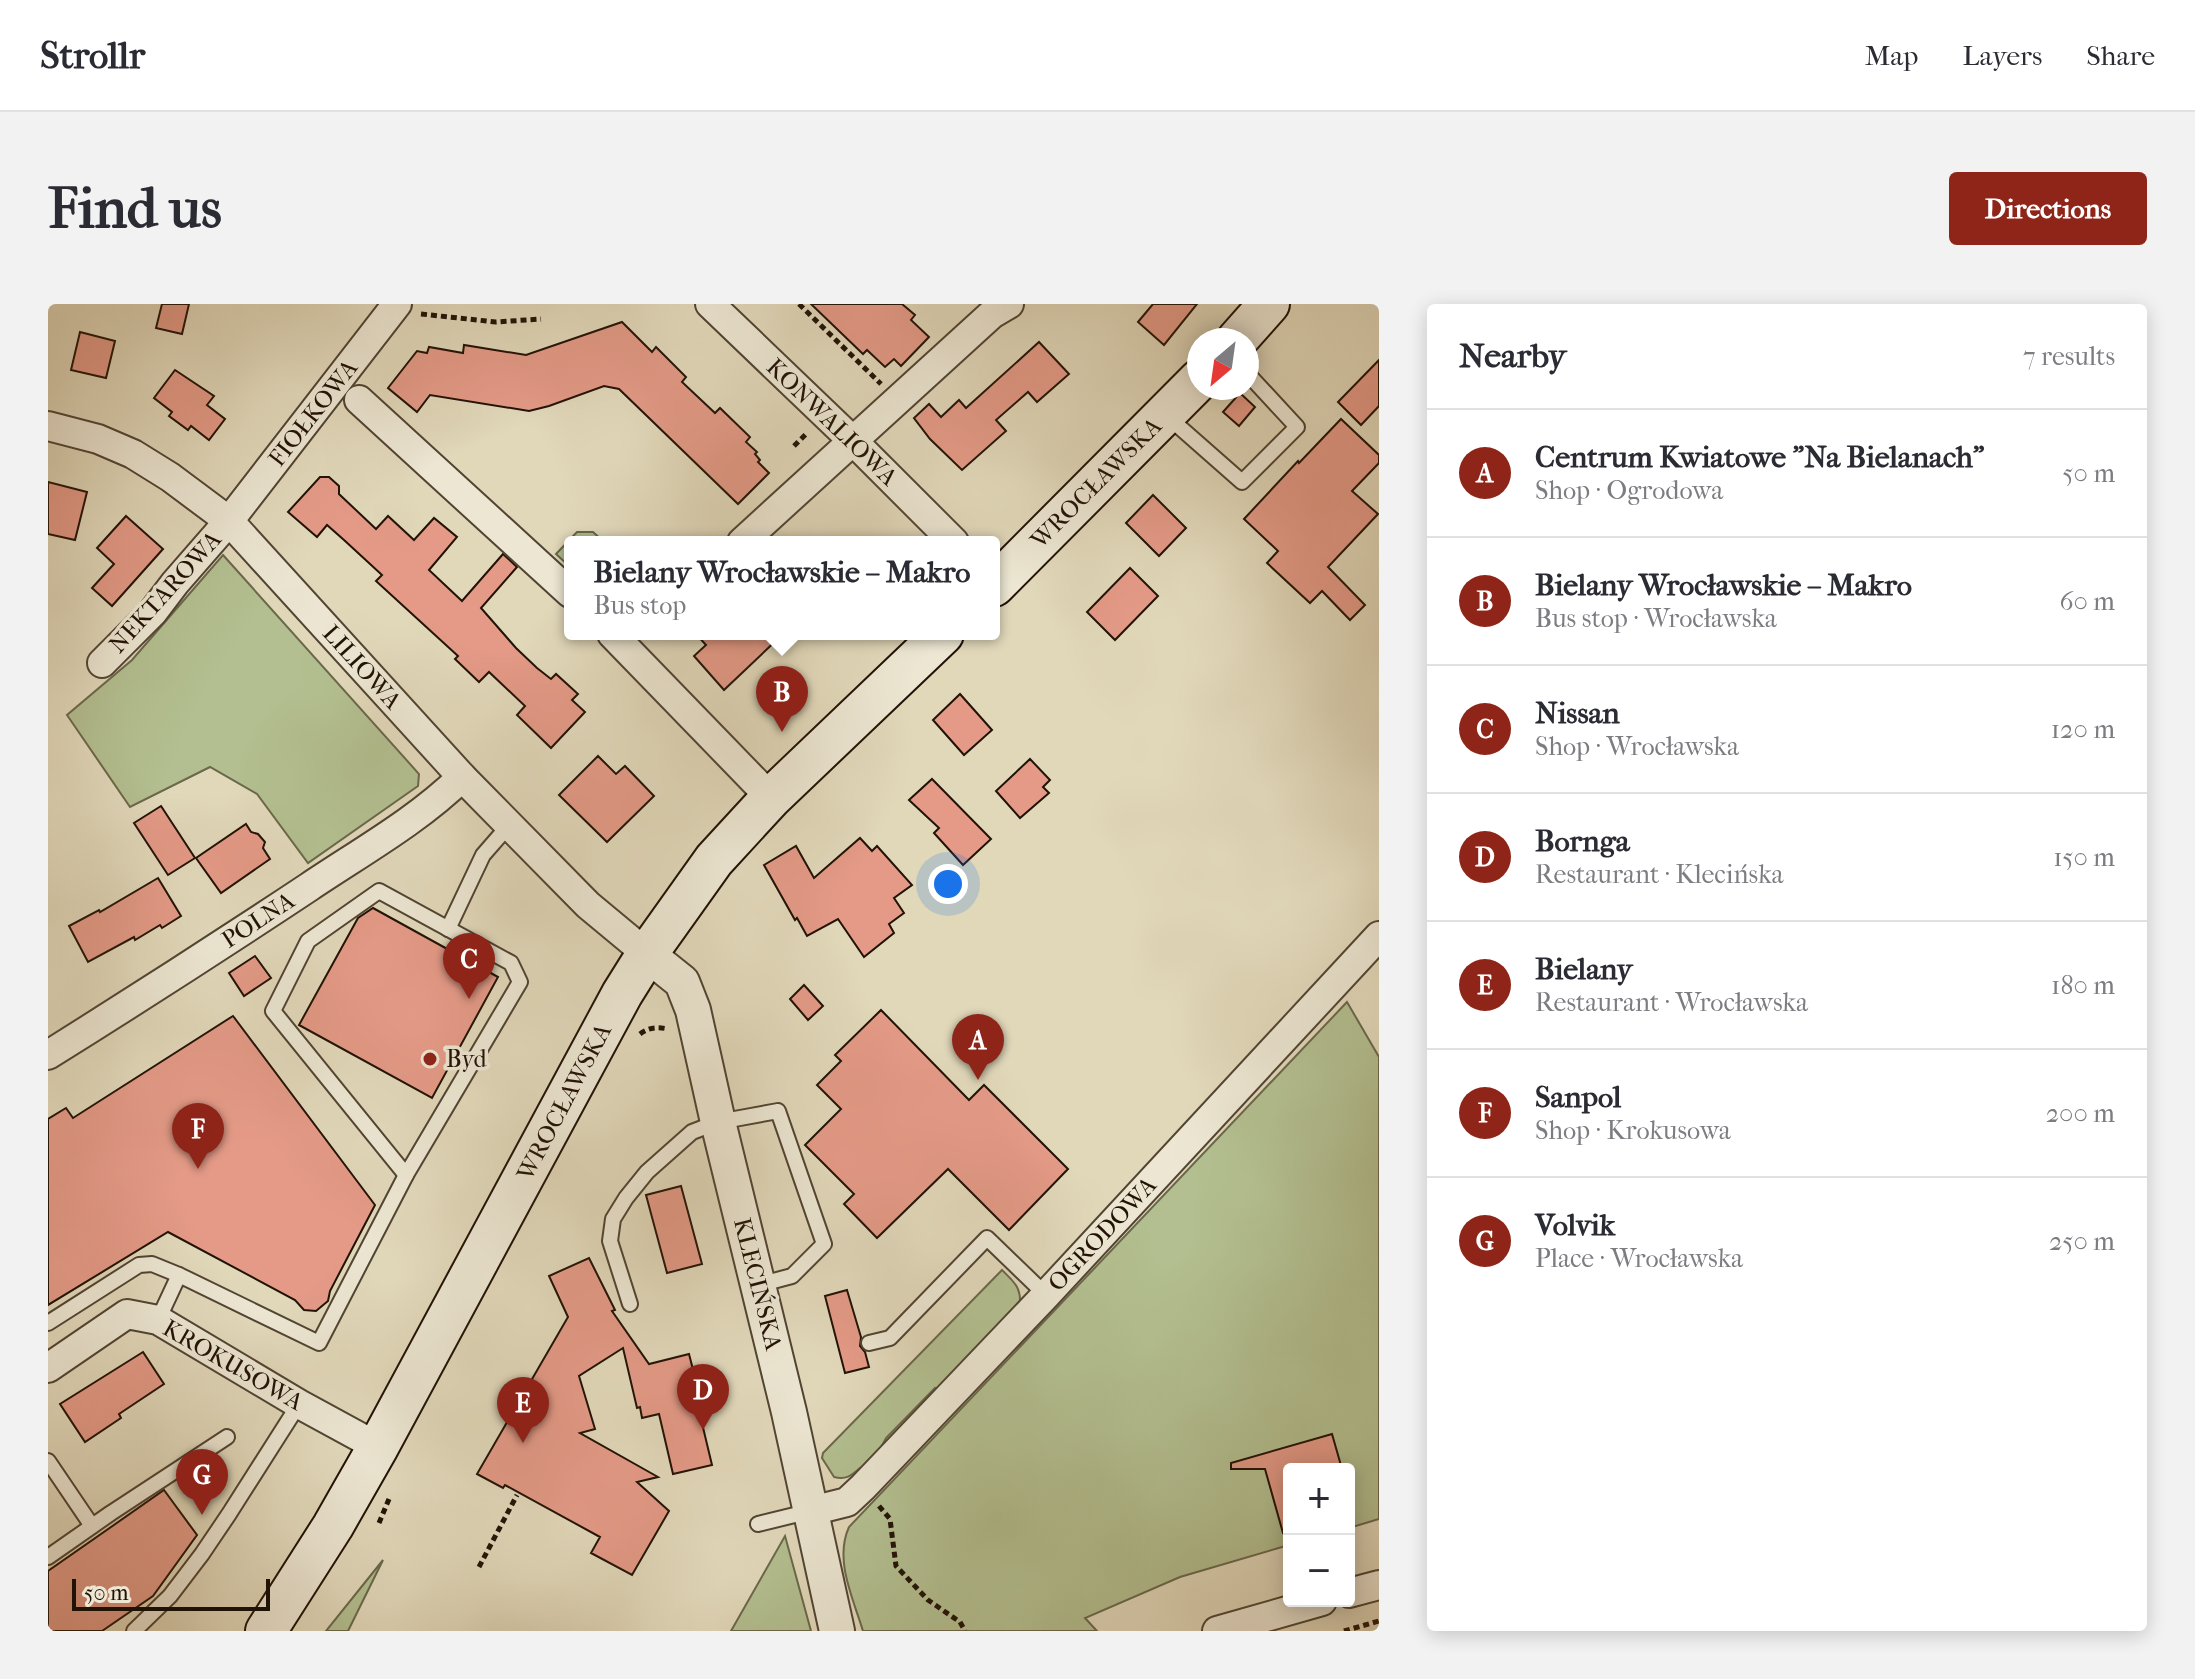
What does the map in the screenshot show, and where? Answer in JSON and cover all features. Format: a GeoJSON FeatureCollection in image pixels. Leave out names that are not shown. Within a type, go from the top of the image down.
{"type":"FeatureCollection","features":[{"type":"Feature","properties":{"kind":"main road"},"geometry":{"type":"LineString","coordinates":[[1248,328],[1269,304]]}},
{"type":"Feature","properties":{"kind":"main road","name":"WROCŁAWSKA"},"geometry":{"type":"LineString","coordinates":[[1000,578],[1187,392]]}},
{"type":"Feature","properties":{"kind":"main road","name":"WROCŁAWSKA"},"geometry":{"type":"LineString","coordinates":[[266,1631],[378,1447],[622,994],[647,954],[714,860],[771,798],[937,640]]}},
{"type":"Feature","properties":{"kind":"street","name":"KONWALIOWA"},"geometry":{"type":"LineString","coordinates":[[710,304],[948,536]]}},
{"type":"Feature","properties":{"kind":"street"},"geometry":{"type":"LineString","coordinates":[[749,536],[992,314],[1009,304]]}},
{"type":"Feature","properties":{"kind":"street","name":"FIOŁKOWA"},"geometry":{"type":"LineString","coordinates":[[229,521],[403,308]]}},
{"type":"Feature","properties":{"kind":"street"},"geometry":{"type":"LineString","coordinates":[[359,400],[564,588]]}},
{"type":"Feature","properties":{"kind":"street","name":"LILIOWA"},"geometry":{"type":"LineString","coordinates":[[48,426],[98,439],[133,454],[229,521],[462,777],[588,905],[647,954]]}},
{"type":"Feature","properties":{"kind":"street","name":"NEKTAROWA"},"geometry":{"type":"LineString","coordinates":[[102,663],[153,612],[229,521]]}},
{"type":"Feature","properties":{"kind":"street"},"geometry":{"type":"LineString","coordinates":[[628,640],[771,798]]}},
{"type":"Feature","properties":{"kind":"street","name":"POLNA"},"geometry":{"type":"LineString","coordinates":[[48,1055],[383,838],[436,802],[462,777]]}},
{"type":"Feature","properties":{"kind":"street","name":"OGRODOWA"},"geometry":{"type":"LineString","coordinates":[[811,1511],[847,1502],[863,1487],[1379,936]]}},
{"type":"Feature","properties":{"kind":"street","name":"KLECIŃSKA"},"geometry":{"type":"LineString","coordinates":[[647,954],[682,982],[693,1010],[837,1631]]}},
{"type":"Feature","properties":{"kind":"street","name":"KROKUSOWA"},"geometry":{"type":"LineString","coordinates":[[48,1368],[127,1314],[158,1320],[378,1447]]}},
{"type":"Feature","properties":{"kind":"street"},"geometry":{"type":"LineString","coordinates":[[1355,1591],[1379,1585]]}},
{"type":"Feature","properties":{"kind":"street"},"geometry":{"type":"LineString","coordinates":[[1217,1631],[1301,1607]]}},
{"type":"Feature","properties":{"kind":"lane"},"geometry":{"type":"LineString","coordinates":[[1165,414],[1242,482],[1297,427],[1259,386]]}},
{"type":"Feature","properties":{"kind":"lane"},"geometry":{"type":"LineString","coordinates":[[448,929],[483,855],[510,824]]}},
{"type":"Feature","properties":{"kind":"lane"},"geometry":{"type":"LineString","coordinates":[[48,1323],[139,1265],[152,1264],[319,1343],[406,1175],[520,982],[511,963],[379,891],[308,941],[273,1011],[406,1175]]}},
{"type":"Feature","properties":{"kind":"lane"},"geometry":{"type":"LineString","coordinates":[[630,1304],[610,1241],[613,1219],[626,1198],[647,1172],[692,1132],[718,1122],[778,1111],[824,1244],[792,1276],[758,1285]]}},
{"type":"Feature","properties":{"kind":"lane"},"geometry":{"type":"LineString","coordinates":[[869,1343],[890,1338],[987,1238],[1046,1295]]}},
{"type":"Feature","properties":{"kind":"lane"},"geometry":{"type":"LineString","coordinates":[[158,1320],[179,1275]]}},
{"type":"Feature","properties":{"kind":"lane"},"geometry":{"type":"LineString","coordinates":[[134,1631],[170,1596],[202,1554],[299,1404]]}},
{"type":"Feature","properties":{"kind":"lane"},"geometry":{"type":"LineString","coordinates":[[48,1557],[227,1437]]}},
{"type":"Feature","properties":{"kind":"lane"},"geometry":{"type":"LineString","coordinates":[[48,1461],[92,1526]]}},
{"type":"Feature","properties":{"kind":"lane"},"geometry":{"type":"LineString","coordinates":[[758,1524],[811,1511]]}},
{"type":"Feature","properties":{"kind":"path"},"geometry":{"type":"LineString","coordinates":[[799,304],[888,390]]}},
{"type":"Feature","properties":{"kind":"path"},"geometry":{"type":"LineString","coordinates":[[403,308],[496,322],[541,319]]}},
{"type":"Feature","properties":{"kind":"path"},"geometry":{"type":"LineString","coordinates":[[863,1487],[890,1519],[896,1566],[928,1600],[960,1622],[965,1631]]}},
{"type":"Feature","properties":{"kind":"path"},"geometry":{"type":"LineString","coordinates":[[479,1567],[517,1495]]}},
{"type":"Feature","properties":{"kind":"path"},"geometry":{"type":"LineString","coordinates":[[1344,1631],[1379,1621]]}},
{"type":"Feature","properties":{"kind":"green space"},"geometry":{"type":"Polygon","coordinates":[[[577,532],[593,532],[597,536],[573,536],[577,532]]]}},
{"type":"Feature","properties":{"kind":"green space"},"geometry":{"type":"Polygon","coordinates":[[[564,546],[564,561],[556,554],[564,546]]]}},
{"type":"Feature","properties":{"kind":"green space"},"geometry":{"type":"Polygon","coordinates":[[[223,555],[419,774],[418,786],[308,863],[257,794],[210,767],[130,807],[67,715],[132,660],[223,555]]]}},
{"type":"Feature","properties":{"kind":"green space"},"geometry":{"type":"Polygon","coordinates":[[[1347,1002],[1379,1057],[1379,1519],[1355,1526],[1355,1463],[1283,1463],[1283,1547],[1180,1577],[1085,1618],[1097,1631],[863,1631],[844,1566],[843,1553],[849,1527],[1347,1002]]]}},
{"type":"Feature","properties":{"kind":"green space"},"geometry":{"type":"Polygon","coordinates":[[[1002,1270],[1018,1288],[1020,1303],[940,1393],[935,1388],[886,1438],[864,1472],[860,1468],[848,1477],[834,1477],[822,1458],[823,1453],[1002,1270]]]}},
{"type":"Feature","properties":{"kind":"green space"},"geometry":{"type":"Polygon","coordinates":[[[785,1536],[811,1631],[731,1631],[785,1536]]]}},
{"type":"Feature","properties":{"kind":"green space"},"geometry":{"type":"Polygon","coordinates":[[[383,1560],[348,1631],[326,1631],[383,1560]]]}},
{"type":"Feature","properties":{"kind":"building"},"geometry":{"type":"Polygon","coordinates":[[[162,304],[189,304],[182,334],[156,328],[162,304]]]}},
{"type":"Feature","properties":{"kind":"building"},"geometry":{"type":"Polygon","coordinates":[[[811,304],[902,304],[915,315],[911,320],[929,337],[901,366],[894,359],[885,367],[867,350],[863,354],[811,304]]]}},
{"type":"Feature","properties":{"kind":"building"},"geometry":{"type":"Polygon","coordinates":[[[1153,304],[1197,304],[1164,345],[1138,322],[1153,304]]]}},
{"type":"Feature","properties":{"kind":"building"},"geometry":{"type":"Polygon","coordinates":[[[622,322],[652,352],[656,347],[686,377],[682,382],[715,413],[720,408],[750,437],[746,442],[757,452],[758,462],[769,473],[738,504],[619,389],[604,386],[529,411],[430,395],[417,412],[388,388],[417,351],[427,353],[429,347],[463,353],[464,345],[526,355],[622,322]]]}},
{"type":"Feature","properties":{"kind":"building"},"geometry":{"type":"Polygon","coordinates":[[[80,332],[115,341],[106,378],[71,370],[80,332]]]}},
{"type":"Feature","properties":{"kind":"building"},"geometry":{"type":"Polygon","coordinates":[[[1039,342],[1069,374],[1037,402],[1028,392],[996,420],[1006,431],[962,470],[930,439],[914,418],[929,404],[941,417],[959,400],[966,408],[1039,342]]]}},
{"type":"Feature","properties":{"kind":"building"},"geometry":{"type":"Polygon","coordinates":[[[1379,360],[1379,406],[1361,425],[1338,402],[1379,360]]]}},
{"type":"Feature","properties":{"kind":"building"},"geometry":{"type":"Polygon","coordinates":[[[175,370],[214,396],[207,405],[225,419],[209,440],[191,426],[188,430],[169,416],[172,412],[154,398],[175,370]]]}},
{"type":"Feature","properties":{"kind":"building"},"geometry":{"type":"Polygon","coordinates":[[[1234,400],[1248,400],[1255,407],[1239,426],[1223,412],[1234,400]]]}},
{"type":"Feature","properties":{"kind":"building"},"geometry":{"type":"Polygon","coordinates":[[[1341,419],[1379,455],[1379,463],[1352,491],[1378,514],[1328,567],[1365,605],[1350,620],[1322,591],[1310,603],[1267,563],[1278,551],[1244,519],[1341,419]]]}},
{"type":"Feature","properties":{"kind":"building"},"geometry":{"type":"Polygon","coordinates":[[[320,477],[329,477],[339,486],[339,494],[376,529],[388,516],[414,540],[434,518],[457,537],[429,570],[462,601],[503,554],[517,567],[481,608],[537,668],[551,679],[556,674],[578,694],[572,700],[585,712],[551,748],[517,715],[525,706],[489,672],[479,682],[455,659],[458,656],[376,581],[382,575],[344,540],[327,525],[317,537],[288,512],[320,477]]]}},
{"type":"Feature","properties":{"kind":"building"},"geometry":{"type":"Polygon","coordinates":[[[48,482],[87,492],[75,540],[48,534],[48,482]]]}},
{"type":"Feature","properties":{"kind":"building"},"geometry":{"type":"Polygon","coordinates":[[[1153,495],[1186,528],[1159,556],[1126,523],[1153,495]]]}},
{"type":"Feature","properties":{"kind":"building"},"geometry":{"type":"Polygon","coordinates":[[[126,516],[163,549],[112,606],[92,588],[114,564],[97,548],[126,516]]]}},
{"type":"Feature","properties":{"kind":"building"},"geometry":{"type":"Polygon","coordinates":[[[1130,568],[1158,596],[1115,640],[1087,612],[1130,568]]]}},
{"type":"Feature","properties":{"kind":"building"},"geometry":{"type":"Polygon","coordinates":[[[701,640],[777,640],[724,690],[694,656],[706,645],[701,640]]]}},
{"type":"Feature","properties":{"kind":"building"},"geometry":{"type":"Polygon","coordinates":[[[960,694],[992,730],[964,755],[933,720],[960,694]]]}},
{"type":"Feature","properties":{"kind":"building"},"geometry":{"type":"Polygon","coordinates":[[[598,756],[616,774],[625,766],[654,796],[607,842],[559,795],[598,756]]]}},
{"type":"Feature","properties":{"kind":"building"},"geometry":{"type":"Polygon","coordinates":[[[1030,759],[1050,780],[1043,787],[1049,793],[1020,818],[996,791],[1030,759]]]}},
{"type":"Feature","properties":{"kind":"building"},"geometry":{"type":"Polygon","coordinates":[[[932,779],[991,839],[963,865],[934,833],[939,828],[909,800],[932,779]]]}},
{"type":"Feature","properties":{"kind":"building"},"geometry":{"type":"Polygon","coordinates":[[[161,806],[195,858],[168,875],[134,823],[161,806]]]}},
{"type":"Feature","properties":{"kind":"building"},"geometry":{"type":"Polygon","coordinates":[[[246,824],[265,842],[263,848],[270,859],[221,893],[196,858],[246,824]]]}},
{"type":"Feature","properties":{"kind":"building"},"geometry":{"type":"Polygon","coordinates":[[[860,838],[872,851],[877,846],[912,885],[894,898],[904,913],[889,924],[894,933],[864,957],[838,919],[807,936],[764,865],[796,846],[814,878],[860,838]]]}},
{"type":"Feature","properties":{"kind":"building"},"geometry":{"type":"Polygon","coordinates":[[[158,878],[181,916],[88,962],[69,926],[158,878]]]}},
{"type":"Feature","properties":{"kind":"building"},"geometry":{"type":"Polygon","coordinates":[[[373,908],[498,977],[432,1098],[299,1025],[358,918],[373,908]]]}},
{"type":"Feature","properties":{"kind":"building"},"geometry":{"type":"Polygon","coordinates":[[[255,956],[271,978],[244,996],[229,973],[255,956]]]}},
{"type":"Feature","properties":{"kind":"building"},"geometry":{"type":"Polygon","coordinates":[[[804,985],[823,1006],[808,1020],[790,999],[804,985]]]}},
{"type":"Feature","properties":{"kind":"building"},"geometry":{"type":"Polygon","coordinates":[[[881,1010],[969,1100],[984,1085],[1068,1169],[1009,1230],[948,1169],[877,1238],[844,1204],[854,1194],[805,1145],[841,1109],[817,1085],[841,1061],[835,1055],[881,1010]]]}},
{"type":"Feature","properties":{"kind":"building"},"geometry":{"type":"Polygon","coordinates":[[[233,1016],[375,1205],[330,1291],[328,1301],[316,1311],[304,1310],[295,1300],[168,1232],[48,1305],[48,1119],[66,1108],[73,1118],[233,1016]]]}},
{"type":"Feature","properties":{"kind":"building"},"geometry":{"type":"Polygon","coordinates":[[[681,1186],[702,1264],[667,1273],[646,1195],[681,1186]]]}},
{"type":"Feature","properties":{"kind":"building"},"geometry":{"type":"Polygon","coordinates":[[[589,1258],[615,1310],[612,1311],[649,1364],[689,1354],[712,1465],[673,1474],[659,1414],[642,1418],[640,1407],[637,1408],[623,1348],[579,1376],[595,1429],[580,1433],[658,1477],[637,1482],[669,1511],[632,1575],[591,1553],[600,1537],[505,1485],[503,1488],[477,1474],[568,1317],[549,1276],[589,1258]]]}},
{"type":"Feature","properties":{"kind":"building"},"geometry":{"type":"Polygon","coordinates":[[[847,1290],[861,1337],[860,1346],[869,1367],[845,1373],[825,1296],[847,1290]]]}},
{"type":"Feature","properties":{"kind":"building"},"geometry":{"type":"Polygon","coordinates":[[[143,1352],[164,1384],[119,1414],[121,1418],[85,1442],[60,1404],[143,1352]]]}},
{"type":"Feature","properties":{"kind":"building"},"geometry":{"type":"Polygon","coordinates":[[[1332,1434],[1340,1463],[1283,1463],[1283,1533],[1265,1469],[1231,1469],[1231,1463],[1332,1434]]]}},
{"type":"Feature","properties":{"kind":"building"},"geometry":{"type":"Polygon","coordinates":[[[164,1490],[197,1535],[153,1596],[102,1631],[48,1631],[48,1571],[164,1490]]]}},
{"type":"Feature","properties":{"kind":"place","name":"Bielany Wrocławskie – Makro"},"geometry":{"type":"Point","coordinates":[782,732]}},
{"type":"Feature","properties":{"kind":"place","name":"Nissan"},"geometry":{"type":"Point","coordinates":[469,999]}},
{"type":"Feature","properties":{"kind":"place","name":"Byd"},"geometry":{"type":"Point","coordinates":[430,1059]}},
{"type":"Feature","properties":{"kind":"place","name":"Centrum Kwiatowe \"Na Bielanach\""},"geometry":{"type":"Point","coordinates":[978,1080]}},
{"type":"Feature","properties":{"kind":"place","name":"Sanpol"},"geometry":{"type":"Point","coordinates":[198,1169]}},
{"type":"Feature","properties":{"kind":"place","name":"Bornga"},"geometry":{"type":"Point","coordinates":[703,1430]}},
{"type":"Feature","properties":{"kind":"place","name":"Bielany"},"geometry":{"type":"Point","coordinates":[523,1443]}},
{"type":"Feature","properties":{"kind":"place","name":"Volvik"},"geometry":{"type":"Point","coordinates":[202,1515]}}]}
